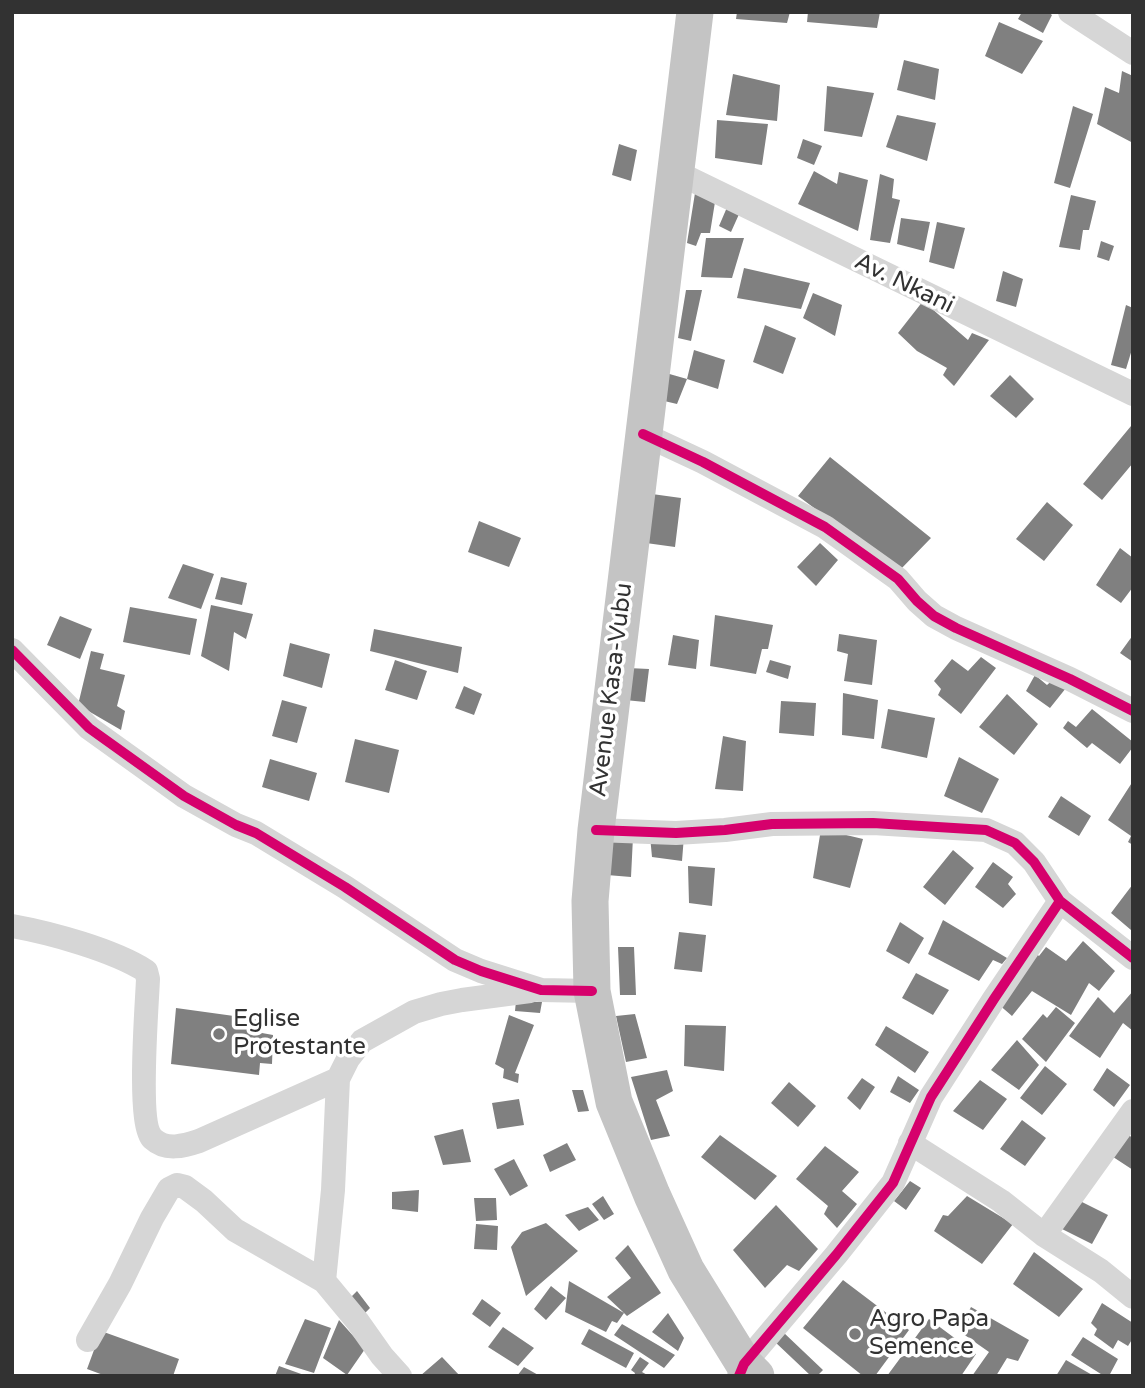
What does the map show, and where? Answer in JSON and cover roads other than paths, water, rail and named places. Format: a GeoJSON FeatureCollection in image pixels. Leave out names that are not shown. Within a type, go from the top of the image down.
{"type":"FeatureCollection","features":[{"type":"Feature","properties":{"kind":"highway","name":"Avenue Kasa-Vubu"},"geometry":{"type":"LineString","coordinates":[[695,12],[596,830],[590,901],[592,991],[614,1102],[623,1125],[686,1270],[746,1372]]}},
{"type":"Feature","properties":{"kind":"street"},"geometry":{"type":"LineString","coordinates":[[1070,12],[1133,53]]}},
{"type":"Feature","properties":{"kind":"street","name":"Av. Nkani"},"geometry":{"type":"LineString","coordinates":[[676,172],[1133,394]]}},
{"type":"Feature","properties":{"kind":"street"},"geometry":{"type":"LineString","coordinates":[[643,434],[703,462],[825,527],[898,579],[934,617],[1133,711]]}},
{"type":"Feature","properties":{"kind":"street"},"geometry":{"type":"LineString","coordinates":[[12,650],[89,728],[184,796],[256,833],[334,880],[455,960],[481,971],[541,989]]}},
{"type":"Feature","properties":{"kind":"street"},"geometry":{"type":"LineString","coordinates":[[596,830],[676,833],[772,824],[873,823],[986,830],[1014,843],[1034,862],[1060,901],[1133,958]]}},
{"type":"Feature","properties":{"kind":"street"},"geometry":{"type":"LineString","coordinates":[[746,1372],[892,1183],[931,1097],[1060,901]]}},
{"type":"Feature","properties":{"kind":"street"},"geometry":{"type":"LineString","coordinates":[[12,926],[78,943],[130,961],[146,971],[148,979],[144,1074],[147,1129],[152,1139],[167,1147],[185,1146],[199,1141],[338,1079]]}},
{"type":"Feature","properties":{"kind":"street"},"geometry":{"type":"LineString","coordinates":[[324,1281],[333,1190],[338,1079],[348,1059],[362,1041],[414,1012],[441,1004],[541,989],[592,991]]}},
{"type":"Feature","properties":{"kind":"street"},"geometry":{"type":"LineString","coordinates":[[1044,1235],[1133,1111]]}},
{"type":"Feature","properties":{"kind":"street"},"geometry":{"type":"LineString","coordinates":[[910,1143],[1001,1201],[1044,1235],[1101,1271],[1133,1297]]}},
{"type":"Feature","properties":{"kind":"street"},"geometry":{"type":"LineString","coordinates":[[88,1340],[120,1284],[152,1218],[169,1189],[177,1185],[185,1187],[204,1201],[234,1230],[324,1281],[400,1376]]}},
{"type":"Feature","properties":{"kind":"place","name":"Eglise Protestante"},"geometry":{"type":"Point","coordinates":[219,1034]}},
{"type":"Feature","properties":{"kind":"place","name":"Agro Papa Semence"},"geometry":{"type":"Point","coordinates":[855,1334]}}]}
